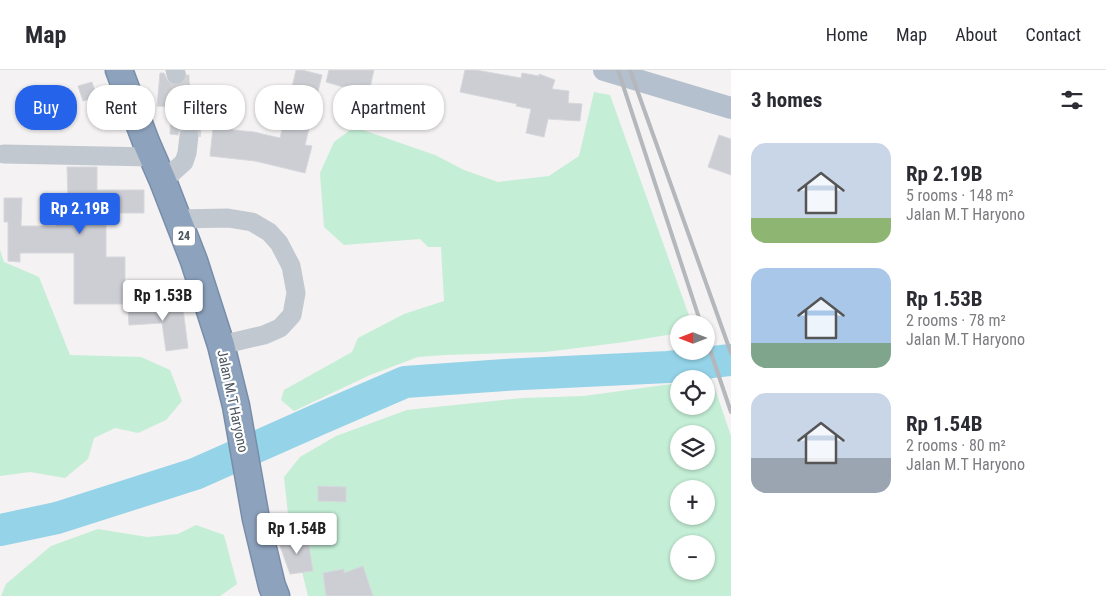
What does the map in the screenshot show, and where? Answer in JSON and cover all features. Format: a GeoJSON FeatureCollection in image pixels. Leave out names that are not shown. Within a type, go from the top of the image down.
{"type":"FeatureCollection","features":[{"type":"Feature","properties":{"kind":"highway","name":"Jalan M.T Haryono"},"geometry":{"type":"LineString","coordinates":[[119,70],[194,261],[221,345],[236,406],[256,519],[276,596]]}},
{"type":"Feature","properties":{"kind":"main road"},"geometry":{"type":"LineString","coordinates":[[604,70],[731,108]]}},
{"type":"Feature","properties":{"kind":"lane"},"geometry":{"type":"LineString","coordinates":[[163,181],[184,162],[188,153],[189,136]]}},
{"type":"Feature","properties":{"kind":"lane"},"geometry":{"type":"LineString","coordinates":[[4,154],[152,157]]}},
{"type":"Feature","properties":{"kind":"lane"},"geometry":{"type":"LineString","coordinates":[[177,219],[228,218],[252,222],[269,232],[279,243],[291,266],[296,293],[292,315],[280,328],[264,335],[221,345]]}},
{"type":"Feature","properties":{"kind":"green space"},"geometry":{"type":"Polygon","coordinates":[[[594,92],[610,95],[689,315],[670,315],[670,334],[545,352],[418,357],[370,375],[294,411],[281,400],[284,390],[352,352],[358,338],[404,314],[444,301],[441,247],[428,247],[420,239],[344,245],[324,227],[320,173],[334,142],[350,130],[363,130],[435,155],[464,170],[498,182],[549,176],[579,156],[594,92]]]}},
{"type":"Feature","properties":{"kind":"green space"},"geometry":{"type":"Polygon","coordinates":[[[0,250],[4,262],[39,277],[70,355],[141,357],[170,370],[182,401],[166,420],[138,433],[115,428],[94,438],[88,459],[65,478],[30,472],[0,476],[0,250]]]}},
{"type":"Feature","properties":{"kind":"green space"},"geometry":{"type":"Polygon","coordinates":[[[670,384],[670,415],[715,415],[715,389],[731,436],[731,596],[308,596],[288,514],[284,477],[300,457],[336,436],[407,410],[523,398],[584,396],[670,384]]]}},
{"type":"Feature","properties":{"kind":"green space"},"geometry":{"type":"Polygon","coordinates":[[[196,525],[224,535],[237,584],[220,596],[1,596],[6,584],[51,546],[98,529],[147,537],[178,534],[196,525]]]}},
{"type":"Feature","properties":{"kind":"building"},"geometry":{"type":"Polygon","coordinates":[[[296,70],[322,75],[320,85],[292,85],[296,70]]]}},
{"type":"Feature","properties":{"kind":"building"},"geometry":{"type":"Polygon","coordinates":[[[329,70],[374,70],[371,85],[336,85],[326,82],[329,70]]]}},
{"type":"Feature","properties":{"kind":"building"},"geometry":{"type":"Polygon","coordinates":[[[465,70],[476,70],[521,78],[522,73],[539,76],[539,74],[555,80],[552,89],[569,91],[568,103],[582,104],[580,121],[548,119],[544,137],[526,133],[531,109],[516,106],[517,104],[460,92],[465,70]]]}},
{"type":"Feature","properties":{"kind":"building"},"geometry":{"type":"Polygon","coordinates":[[[160,73],[164,73],[168,81],[173,85],[165,85],[165,107],[157,106],[160,73]]]}},
{"type":"Feature","properties":{"kind":"building"},"geometry":{"type":"Polygon","coordinates":[[[187,75],[189,75],[189,85],[179,85],[187,75]]]}},
{"type":"Feature","properties":{"kind":"building"},"geometry":{"type":"Polygon","coordinates":[[[92,82],[93,85],[87,85],[87,100],[83,101],[78,86],[92,82]]]}},
{"type":"Feature","properties":{"kind":"building"},"geometry":{"type":"Polygon","coordinates":[[[170,130],[180,130],[178,135],[170,134],[170,130]]]}},
{"type":"Feature","properties":{"kind":"building"},"geometry":{"type":"Polygon","coordinates":[[[213,130],[254,132],[280,138],[282,130],[309,130],[305,145],[312,146],[305,173],[255,161],[210,156],[213,130]]]}},
{"type":"Feature","properties":{"kind":"building"},"geometry":{"type":"Polygon","coordinates":[[[719,135],[731,139],[731,175],[708,167],[719,135]]]}},
{"type":"Feature","properties":{"kind":"building"},"geometry":{"type":"Polygon","coordinates":[[[67,167],[97,167],[97,190],[144,190],[144,213],[118,213],[118,222],[106,222],[106,257],[125,257],[125,304],[74,304],[74,253],[20,253],[20,262],[8,261],[8,222],[4,222],[4,198],[22,198],[21,226],[56,226],[56,200],[68,199],[67,167]]]}},
{"type":"Feature","properties":{"kind":"building"},"geometry":{"type":"Polygon","coordinates":[[[182,301],[188,348],[166,351],[162,323],[129,325],[128,306],[182,301]]]}},
{"type":"Feature","properties":{"kind":"building"},"geometry":{"type":"Polygon","coordinates":[[[318,486],[346,487],[346,502],[318,501],[318,486]]]}},
{"type":"Feature","properties":{"kind":"building"},"geometry":{"type":"Polygon","coordinates":[[[329,521],[333,539],[312,545],[308,527],[329,521]]]}},
{"type":"Feature","properties":{"kind":"building"},"geometry":{"type":"Polygon","coordinates":[[[307,534],[313,571],[290,574],[279,543],[307,534]]]}},
{"type":"Feature","properties":{"kind":"building"},"geometry":{"type":"Polygon","coordinates":[[[363,566],[373,596],[326,596],[323,573],[344,569],[344,573],[363,566]]]}},
{"type":"Feature","properties":{"kind":"waterway"},"geometry":{"type":"LineString","coordinates":[[0,530],[57,518],[195,474],[405,382],[668,367],[731,360]]}},
{"type":"Feature","properties":{"kind":"tunnel"},"geometry":{"type":"LineString","coordinates":[[176,74],[189,108],[189,136]]}},
{"type":"Feature","properties":{"kind":"railway"},"geometry":{"type":"LineString","coordinates":[[618,70],[698,315]]}},
{"type":"Feature","properties":{"kind":"railway"},"geometry":{"type":"LineString","coordinates":[[630,70],[731,353]]}},
{"type":"Feature","properties":{"kind":"railway"},"geometry":{"type":"LineString","coordinates":[[713,360],[731,412]]}}]}
